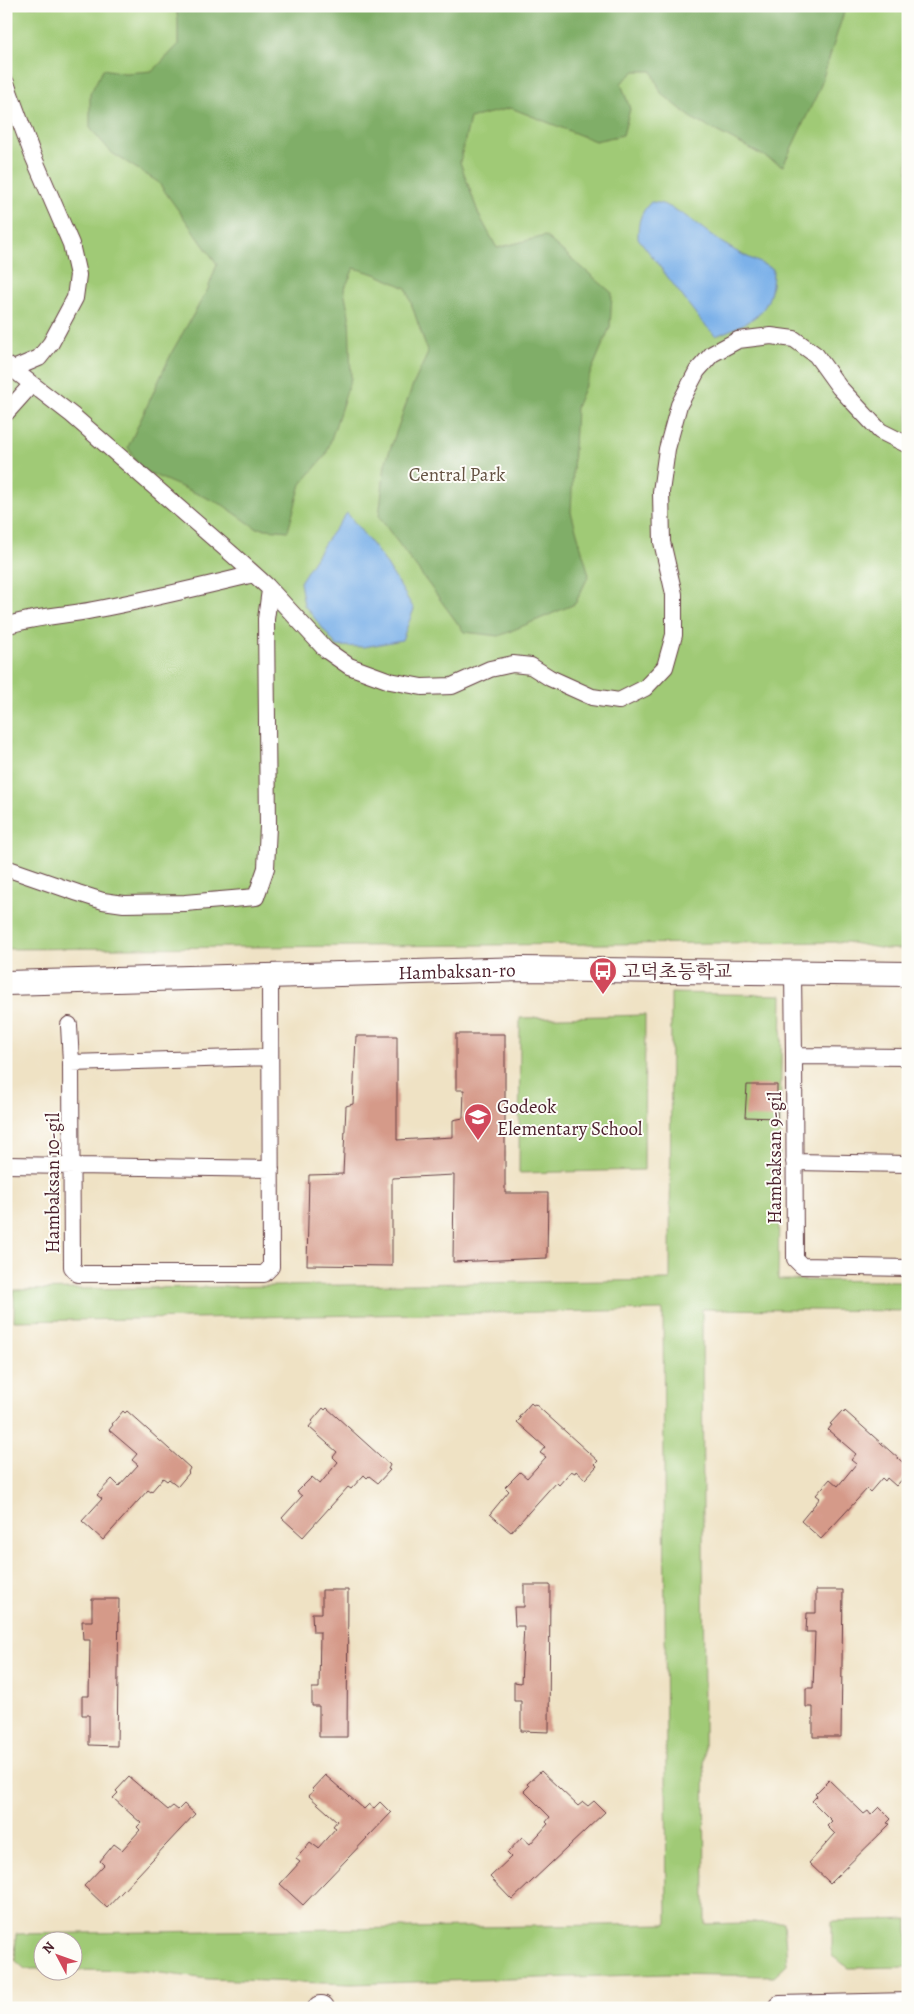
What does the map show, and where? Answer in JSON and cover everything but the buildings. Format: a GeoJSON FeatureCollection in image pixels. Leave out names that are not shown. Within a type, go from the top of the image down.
{"type":"FeatureCollection","features":[{"type":"Feature","properties":{"kind":"street"},"geometry":{"type":"LineString","coordinates":[[6,83],[33,156],[71,244],[78,275],[75,298],[51,343],[38,358],[8,368]]}},
{"type":"Feature","properties":{"kind":"street"},"geometry":{"type":"LineString","coordinates":[[8,368],[72,415],[254,574],[326,650],[350,666],[390,681],[422,687],[452,686],[490,669],[513,664],[531,666],[550,678],[592,697],[619,701],[645,688],[665,667],[674,635],[674,594],[662,542],[660,492],[667,449],[678,406],[697,371],[712,354],[738,340],[771,336],[794,339],[816,355],[839,387],[880,431],[908,446]]}},
{"type":"Feature","properties":{"kind":"street"},"geometry":{"type":"LineString","coordinates":[[6,413],[32,384]]}},
{"type":"Feature","properties":{"kind":"street"},"geometry":{"type":"LineString","coordinates":[[6,626],[22,621],[72,614],[144,600],[254,574]]}},
{"type":"Feature","properties":{"kind":"street"},"geometry":{"type":"LineString","coordinates":[[6,868],[95,898],[124,904],[185,903],[256,897],[266,868],[268,818],[266,619],[270,590]]}},
{"type":"Feature","properties":{"kind":"street","name":"Hambaksan-ro"},"geometry":{"type":"LineString","coordinates":[[6,983],[270,974],[522,969],[908,974]]}},
{"type":"Feature","properties":{"kind":"street","name":"Hambaksan 9-gil"},"geometry":{"type":"LineString","coordinates":[[793,973],[795,1259],[802,1266],[908,1268]]}},
{"type":"Feature","properties":{"kind":"street","name":"Hambaksan 10-gil"},"geometry":{"type":"LineString","coordinates":[[69,1025],[71,1063],[72,1267],[78,1274],[264,1274],[271,1267],[270,974]]}},
{"type":"Feature","properties":{"kind":"street"},"geometry":{"type":"LineString","coordinates":[[794,1056],[908,1057]]}},
{"type":"Feature","properties":{"kind":"street"},"geometry":{"type":"LineString","coordinates":[[71,1063],[270,1057]]}},
{"type":"Feature","properties":{"kind":"street"},"geometry":{"type":"LineString","coordinates":[[794,1162],[908,1164]]}},
{"type":"Feature","properties":{"kind":"street"},"geometry":{"type":"LineString","coordinates":[[6,1165],[271,1169]]}},
{"type":"Feature","properties":{"kind":"street"},"geometry":{"type":"LineString","coordinates":[[780,2008],[908,2005]]}},
{"type":"Feature","properties":{"kind":"green space","name":"Central Park"},"geometry":{"type":"Polygon","coordinates":[[[6,6],[908,6],[908,949],[885,949],[846,942],[6,949],[6,6]]]}},
{"type":"Feature","properties":{"kind":"green space"},"geometry":{"type":"Polygon","coordinates":[[[176,6],[846,6],[819,90],[783,166],[693,119],[661,93],[652,71],[635,71],[621,83],[630,109],[623,135],[595,141],[511,108],[470,118],[460,162],[479,215],[497,248],[545,236],[612,293],[610,327],[576,407],[571,512],[589,575],[575,604],[499,636],[464,632],[379,517],[385,464],[412,387],[428,353],[406,288],[375,274],[354,268],[344,290],[349,315],[351,378],[326,455],[301,484],[288,531],[256,528],[223,505],[140,469],[128,447],[173,350],[208,289],[217,264],[158,182],[112,153],[90,128],[90,94],[103,69],[125,73],[153,71],[178,45],[176,6]]]}},
{"type":"Feature","properties":{"kind":"green space"},"geometry":{"type":"Polygon","coordinates":[[[671,993],[782,995],[778,1280],[908,1281],[908,1311],[702,1309],[705,1924],[784,1922],[787,1964],[774,1976],[667,1974],[352,1984],[208,1979],[145,1971],[82,1970],[82,1933],[667,1924],[663,1310],[14,1321],[14,1290],[670,1280],[671,993]]]}},
{"type":"Feature","properties":{"kind":"green space"},"geometry":{"type":"Polygon","coordinates":[[[645,1015],[644,1170],[519,1173],[520,1018],[645,1015]]]}},
{"type":"Feature","properties":{"kind":"green space"},"geometry":{"type":"Polygon","coordinates":[[[908,1919],[908,1967],[849,1968],[832,1956],[832,1921],[908,1919]]]}},
{"type":"Feature","properties":{"kind":"green space"},"geometry":{"type":"Polygon","coordinates":[[[16,1934],[32,1934],[32,1969],[25,1969],[15,1960],[16,1934]]]}},
{"type":"Feature","properties":{"kind":"water"},"geometry":{"type":"Polygon","coordinates":[[[651,202],[660,203],[679,212],[730,248],[773,269],[769,297],[759,314],[751,320],[716,336],[701,321],[638,238],[640,218],[651,202]]]}},
{"type":"Feature","properties":{"kind":"water"},"geometry":{"type":"Polygon","coordinates":[[[347,513],[384,560],[414,609],[402,640],[364,647],[337,646],[304,605],[300,582],[326,541],[347,513]]]}},
{"type":"Feature","properties":{"kind":"place","name":"고덕초등학교"},"geometry":{"type":"Point","coordinates":[603,995]}},
{"type":"Feature","properties":{"kind":"place","name":"Godeok Elementary School"},"geometry":{"type":"Point","coordinates":[478,1141]}}]}
